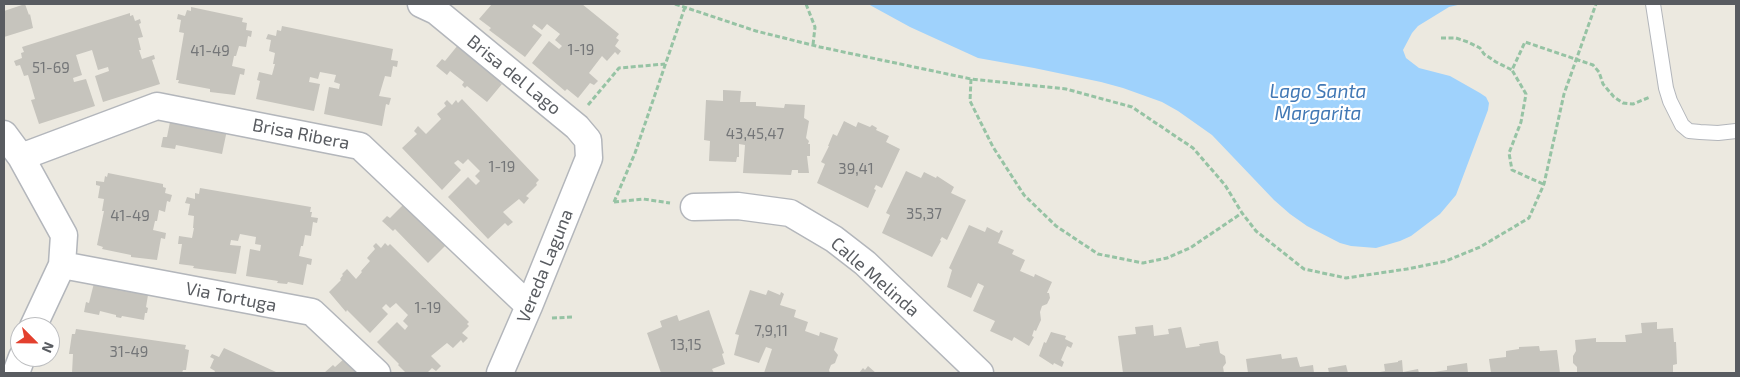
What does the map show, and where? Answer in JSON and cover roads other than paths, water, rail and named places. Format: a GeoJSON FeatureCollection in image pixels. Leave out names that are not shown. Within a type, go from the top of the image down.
{"type":"FeatureCollection","features":[{"type":"Feature","properties":{"kind":"street","name":"Brisa del Lago"},"geometry":{"type":"LineString","coordinates":[[421,4],[436,11],[573,123],[588,140],[589,158]]}},
{"type":"Feature","properties":{"kind":"street","name":"Brisa Ribera"},"geometry":{"type":"LineString","coordinates":[[21,157],[157,106],[360,146],[529,306]]}},
{"type":"Feature","properties":{"kind":"street"},"geometry":{"type":"LineString","coordinates":[[4,134],[21,157],[64,235],[62,266],[38,317]]}},
{"type":"Feature","properties":{"kind":"street","name":"Vereda Laguna"},"geometry":{"type":"LineString","coordinates":[[500,373],[589,158]]}},
{"type":"Feature","properties":{"kind":"street","name":"Calle Melinda"},"geometry":{"type":"LineString","coordinates":[[694,207],[738,206],[790,213],[834,238],[864,263],[980,373]]}},
{"type":"Feature","properties":{"kind":"street","name":"Via Tortuga"},"geometry":{"type":"LineString","coordinates":[[62,266],[312,312],[377,373]]}},
{"type":"Feature","properties":{"kind":"lane"},"geometry":{"type":"LineString","coordinates":[[1653,4],[1666,88],[1675,114],[1682,125],[1689,131],[1718,133],[1736,131]]}},
{"type":"Feature","properties":{"kind":"water","name":"Lago Santa Margarita"},"geometry":{"type":"Polygon","coordinates":[[[868,4],[1462,4],[1449,7],[1418,26],[1403,50],[1406,58],[1419,68],[1450,76],[1486,97],[1489,103],[1488,110],[1456,195],[1440,214],[1411,236],[1400,241],[1376,248],[1351,246],[1340,243],[1307,226],[1290,214],[1274,200],[1212,135],[1162,102],[1101,82],[978,58],[910,27],[868,4]]]}}]}
